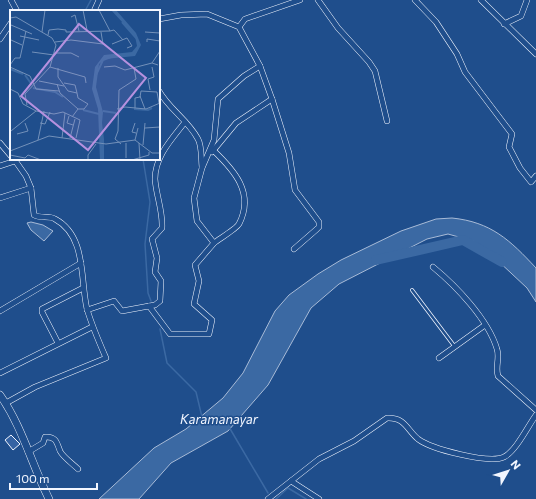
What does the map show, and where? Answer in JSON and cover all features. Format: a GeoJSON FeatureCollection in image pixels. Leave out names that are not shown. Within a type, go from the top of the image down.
{"type":"FeatureCollection","features":[{"type":"Feature","properties":{"kind":"main road"},"geometry":{"type":"LineString","coordinates":[[0,395],[6,403],[49,499]]}},
{"type":"Feature","properties":{"kind":"street"},"geometry":{"type":"LineString","coordinates":[[11,0],[16,10]]}},
{"type":"Feature","properties":{"kind":"street"},"geometry":{"type":"LineString","coordinates":[[94,10],[98,0]]}},
{"type":"Feature","properties":{"kind":"street"},"geometry":{"type":"LineString","coordinates":[[239,26],[245,19],[300,0]]}},
{"type":"Feature","properties":{"kind":"street"},"geometry":{"type":"LineString","coordinates":[[318,0],[338,28],[369,62],[375,71],[387,120]]}},
{"type":"Feature","properties":{"kind":"street"},"geometry":{"type":"LineString","coordinates":[[415,0],[436,22],[457,54],[465,72],[512,134],[509,147],[520,168],[531,182],[536,176]]}},
{"type":"Feature","properties":{"kind":"street"},"geometry":{"type":"LineString","coordinates":[[481,0],[536,54]]}},
{"type":"Feature","properties":{"kind":"street"},"geometry":{"type":"LineString","coordinates":[[504,24],[522,16],[527,0]]}},
{"type":"Feature","properties":{"kind":"street"},"geometry":{"type":"LineString","coordinates":[[160,19],[181,15],[207,14],[239,26],[260,66],[272,99],[289,153],[295,190],[319,222],[319,227],[294,249]]}},
{"type":"Feature","properties":{"kind":"street"},"geometry":{"type":"LineString","coordinates":[[0,39],[10,24]]}},
{"type":"Feature","properties":{"kind":"street"},"geometry":{"type":"LineString","coordinates":[[214,243],[197,221],[194,198],[202,168],[214,140],[218,99],[244,76],[260,66]]}},
{"type":"Feature","properties":{"kind":"street"},"geometry":{"type":"LineString","coordinates":[[160,93],[165,102],[185,122],[199,140],[202,168]]}},
{"type":"Feature","properties":{"kind":"street"},"geometry":{"type":"LineString","coordinates":[[202,168],[213,150],[236,124],[272,99]]}},
{"type":"Feature","properties":{"kind":"street"},"geometry":{"type":"LineString","coordinates":[[160,155],[185,122]]}},
{"type":"Feature","properties":{"kind":"street"},"geometry":{"type":"LineString","coordinates":[[0,143],[10,155]]}},
{"type":"Feature","properties":{"kind":"street"},"geometry":{"type":"LineString","coordinates":[[149,306],[170,334],[209,334],[212,320],[194,304],[199,281],[195,265],[214,243],[238,225],[244,206],[242,188],[233,170],[213,150]]}},
{"type":"Feature","properties":{"kind":"street"},"geometry":{"type":"LineString","coordinates":[[0,166],[14,160],[26,176],[31,188],[34,215],[55,219],[68,230],[77,247],[81,262],[83,288],[92,327],[106,358],[35,387],[6,403]]}},
{"type":"Feature","properties":{"kind":"street"},"geometry":{"type":"LineString","coordinates":[[87,310],[114,301],[122,312],[155,305],[160,301],[161,281],[155,272],[157,258],[152,239],[162,228],[162,219],[155,179],[158,160]]}},
{"type":"Feature","properties":{"kind":"street"},"geometry":{"type":"LineString","coordinates":[[0,198],[31,188]]}},
{"type":"Feature","properties":{"kind":"street"},"geometry":{"type":"LineString","coordinates":[[0,311],[81,262]]}},
{"type":"Feature","properties":{"kind":"street"},"geometry":{"type":"LineString","coordinates":[[433,267],[445,276],[463,296],[485,325],[497,349],[496,368],[498,376],[536,410]]}},
{"type":"Feature","properties":{"kind":"street"},"geometry":{"type":"LineString","coordinates":[[58,343],[42,312],[42,309],[83,288]]}},
{"type":"Feature","properties":{"kind":"street"},"geometry":{"type":"LineString","coordinates":[[440,358],[485,325]]}},
{"type":"Feature","properties":{"kind":"street"},"geometry":{"type":"LineString","coordinates":[[0,373],[92,327]]}},
{"type":"Feature","properties":{"kind":"street"},"geometry":{"type":"LineString","coordinates":[[268,499],[319,459],[354,441],[387,418],[401,420],[416,438],[425,444],[478,458],[496,459],[504,457],[512,450],[536,415]]}},
{"type":"Feature","properties":{"kind":"street"},"geometry":{"type":"LineString","coordinates":[[28,452],[43,443],[45,437],[54,439],[58,443],[60,450],[78,470]]}},
{"type":"Feature","properties":{"kind":"street"},"geometry":{"type":"LineString","coordinates":[[291,480],[319,499]]}},
{"type":"Feature","properties":{"kind":"lane"},"geometry":{"type":"LineString","coordinates":[[412,290],[455,347]]}},
{"type":"Feature","properties":{"kind":"water","name":"Karamanayar"},"geometry":{"type":"Polygon","coordinates":[[[452,218],[466,220],[489,228],[508,241],[527,258],[536,268],[536,302],[527,288],[496,259],[473,241],[448,234],[427,239],[339,284],[311,308],[268,385],[228,431],[171,463],[139,499],[99,499],[154,448],[186,429],[223,398],[243,373],[275,311],[289,295],[318,274],[341,260],[401,231],[436,219],[452,218]]]}},
{"type":"Feature","properties":{"kind":"water"},"geometry":{"type":"Polygon","coordinates":[[[31,222],[43,225],[53,231],[44,241],[31,230],[27,223],[31,222]]]}},
{"type":"Feature","properties":{"kind":"building"},"geometry":{"type":"Polygon","coordinates":[[[11,435],[20,444],[13,450],[5,440],[11,435]]]}},
{"type":"Feature","properties":{"kind":"waterway"},"geometry":{"type":"LineString","coordinates":[[86,10],[91,0]]}},
{"type":"Feature","properties":{"kind":"waterway"},"geometry":{"type":"LineString","coordinates":[[143,160],[150,202],[145,244],[148,293],[151,301]]}},
{"type":"Feature","properties":{"kind":"waterway"},"geometry":{"type":"LineString","coordinates":[[376,260],[463,240],[502,262]]}},
{"type":"Feature","properties":{"kind":"waterway","name":"Karamanayar"},"geometry":{"type":"LineString","coordinates":[[160,329],[167,363],[196,392],[202,417]]}},
{"type":"Feature","properties":{"kind":"waterway","name":"Karamanayar"},"geometry":{"type":"LineString","coordinates":[[229,427],[268,493]]}},
{"type":"Feature","properties":{"kind":"waterway"},"geometry":{"type":"LineString","coordinates":[[276,499],[288,488],[306,499]]}}]}
